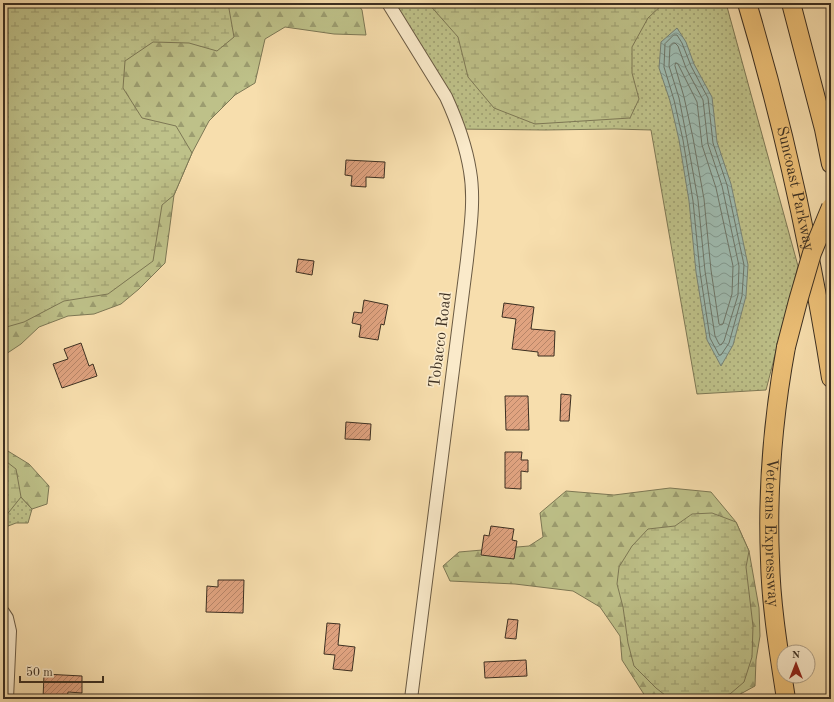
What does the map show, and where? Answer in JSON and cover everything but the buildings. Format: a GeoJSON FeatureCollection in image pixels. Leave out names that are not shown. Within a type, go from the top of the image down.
{"type":"FeatureCollection","features":[{"type":"Feature","properties":{"kind":"highway","name":"Suncoast Parkway"},"geometry":{"type":"LineString","coordinates":[[747,3],[772,90],[795,180],[821,315],[831,378]]}},
{"type":"Feature","properties":{"kind":"highway"},"geometry":{"type":"LineString","coordinates":[[791,3],[824,129],[831,164]]}},
{"type":"Feature","properties":{"kind":"highway","name":"Veterans Expressway"},"geometry":{"type":"LineString","coordinates":[[786,699],[772,591],[769,531],[769,484],[773,431],[786,347],[812,253],[831,207]]}},
{"type":"Feature","properties":{"kind":"street","name":"Tobacco Road"},"geometry":{"type":"LineString","coordinates":[[388,3],[446,97],[454,114],[470,171],[472,197],[471,225],[467,260],[411,699]]}},
{"type":"Feature","properties":{"kind":"street"},"geometry":{"type":"LineString","coordinates":[[3,612],[7,618],[10,631],[7,699]]}},
{"type":"Feature","properties":{"kind":"green space"},"geometry":{"type":"Polygon","coordinates":[[[3,3],[357,3],[362,10],[366,35],[334,34],[285,27],[265,39],[255,83],[235,95],[209,121],[192,153],[174,195],[165,263],[139,289],[121,304],[94,314],[68,316],[39,327],[21,344],[3,356],[3,3]]]}},
{"type":"Feature","properties":{"kind":"green space"},"geometry":{"type":"Polygon","coordinates":[[[3,3],[228,3],[234,37],[217,51],[189,43],[153,42],[125,61],[123,88],[142,118],[176,126],[192,153],[174,195],[162,205],[153,261],[108,294],[64,301],[24,322],[3,328],[3,3]]]}},
{"type":"Feature","properties":{"kind":"green space"},"geometry":{"type":"Polygon","coordinates":[[[385,3],[726,3],[798,266],[766,390],[697,394],[651,130],[453,129],[437,87],[385,3]]]}},
{"type":"Feature","properties":{"kind":"green space"},"geometry":{"type":"Polygon","coordinates":[[[428,3],[664,3],[648,18],[632,47],[632,73],[639,99],[630,118],[535,124],[494,108],[468,77],[458,37],[428,3]]]}},
{"type":"Feature","properties":{"kind":"green space"},"geometry":{"type":"Polygon","coordinates":[[[3,448],[29,464],[49,486],[47,504],[32,509],[8,483],[3,481],[3,448]]]}},
{"type":"Feature","properties":{"kind":"green space"},"geometry":{"type":"Polygon","coordinates":[[[3,459],[16,469],[21,497],[5,517],[3,517],[3,459]]]}},
{"type":"Feature","properties":{"kind":"green space"},"geometry":{"type":"Polygon","coordinates":[[[3,481],[8,483],[32,509],[28,523],[16,523],[3,528],[3,481]]]}},
{"type":"Feature","properties":{"kind":"green space"},"geometry":{"type":"Polygon","coordinates":[[[670,488],[711,492],[736,522],[749,551],[759,608],[760,636],[756,660],[755,686],[735,697],[727,699],[647,699],[622,660],[620,636],[600,607],[573,591],[515,584],[450,581],[443,566],[459,552],[529,546],[543,537],[540,513],[566,491],[614,495],[670,488]]]}},
{"type":"Feature","properties":{"kind":"green space"},"geometry":{"type":"Polygon","coordinates":[[[712,513],[736,522],[749,551],[746,567],[753,626],[752,657],[744,682],[730,694],[707,699],[670,699],[656,688],[634,666],[628,643],[623,607],[617,584],[619,567],[632,546],[648,529],[675,526],[692,514],[712,513]]]}},
{"type":"Feature","properties":{"kind":"water"},"geometry":{"type":"Polygon","coordinates":[[[677,28],[686,42],[694,64],[712,97],[717,142],[731,184],[748,265],[746,296],[733,345],[721,366],[707,340],[696,272],[689,201],[679,140],[670,101],[659,68],[661,42],[677,28]]]}}]}
